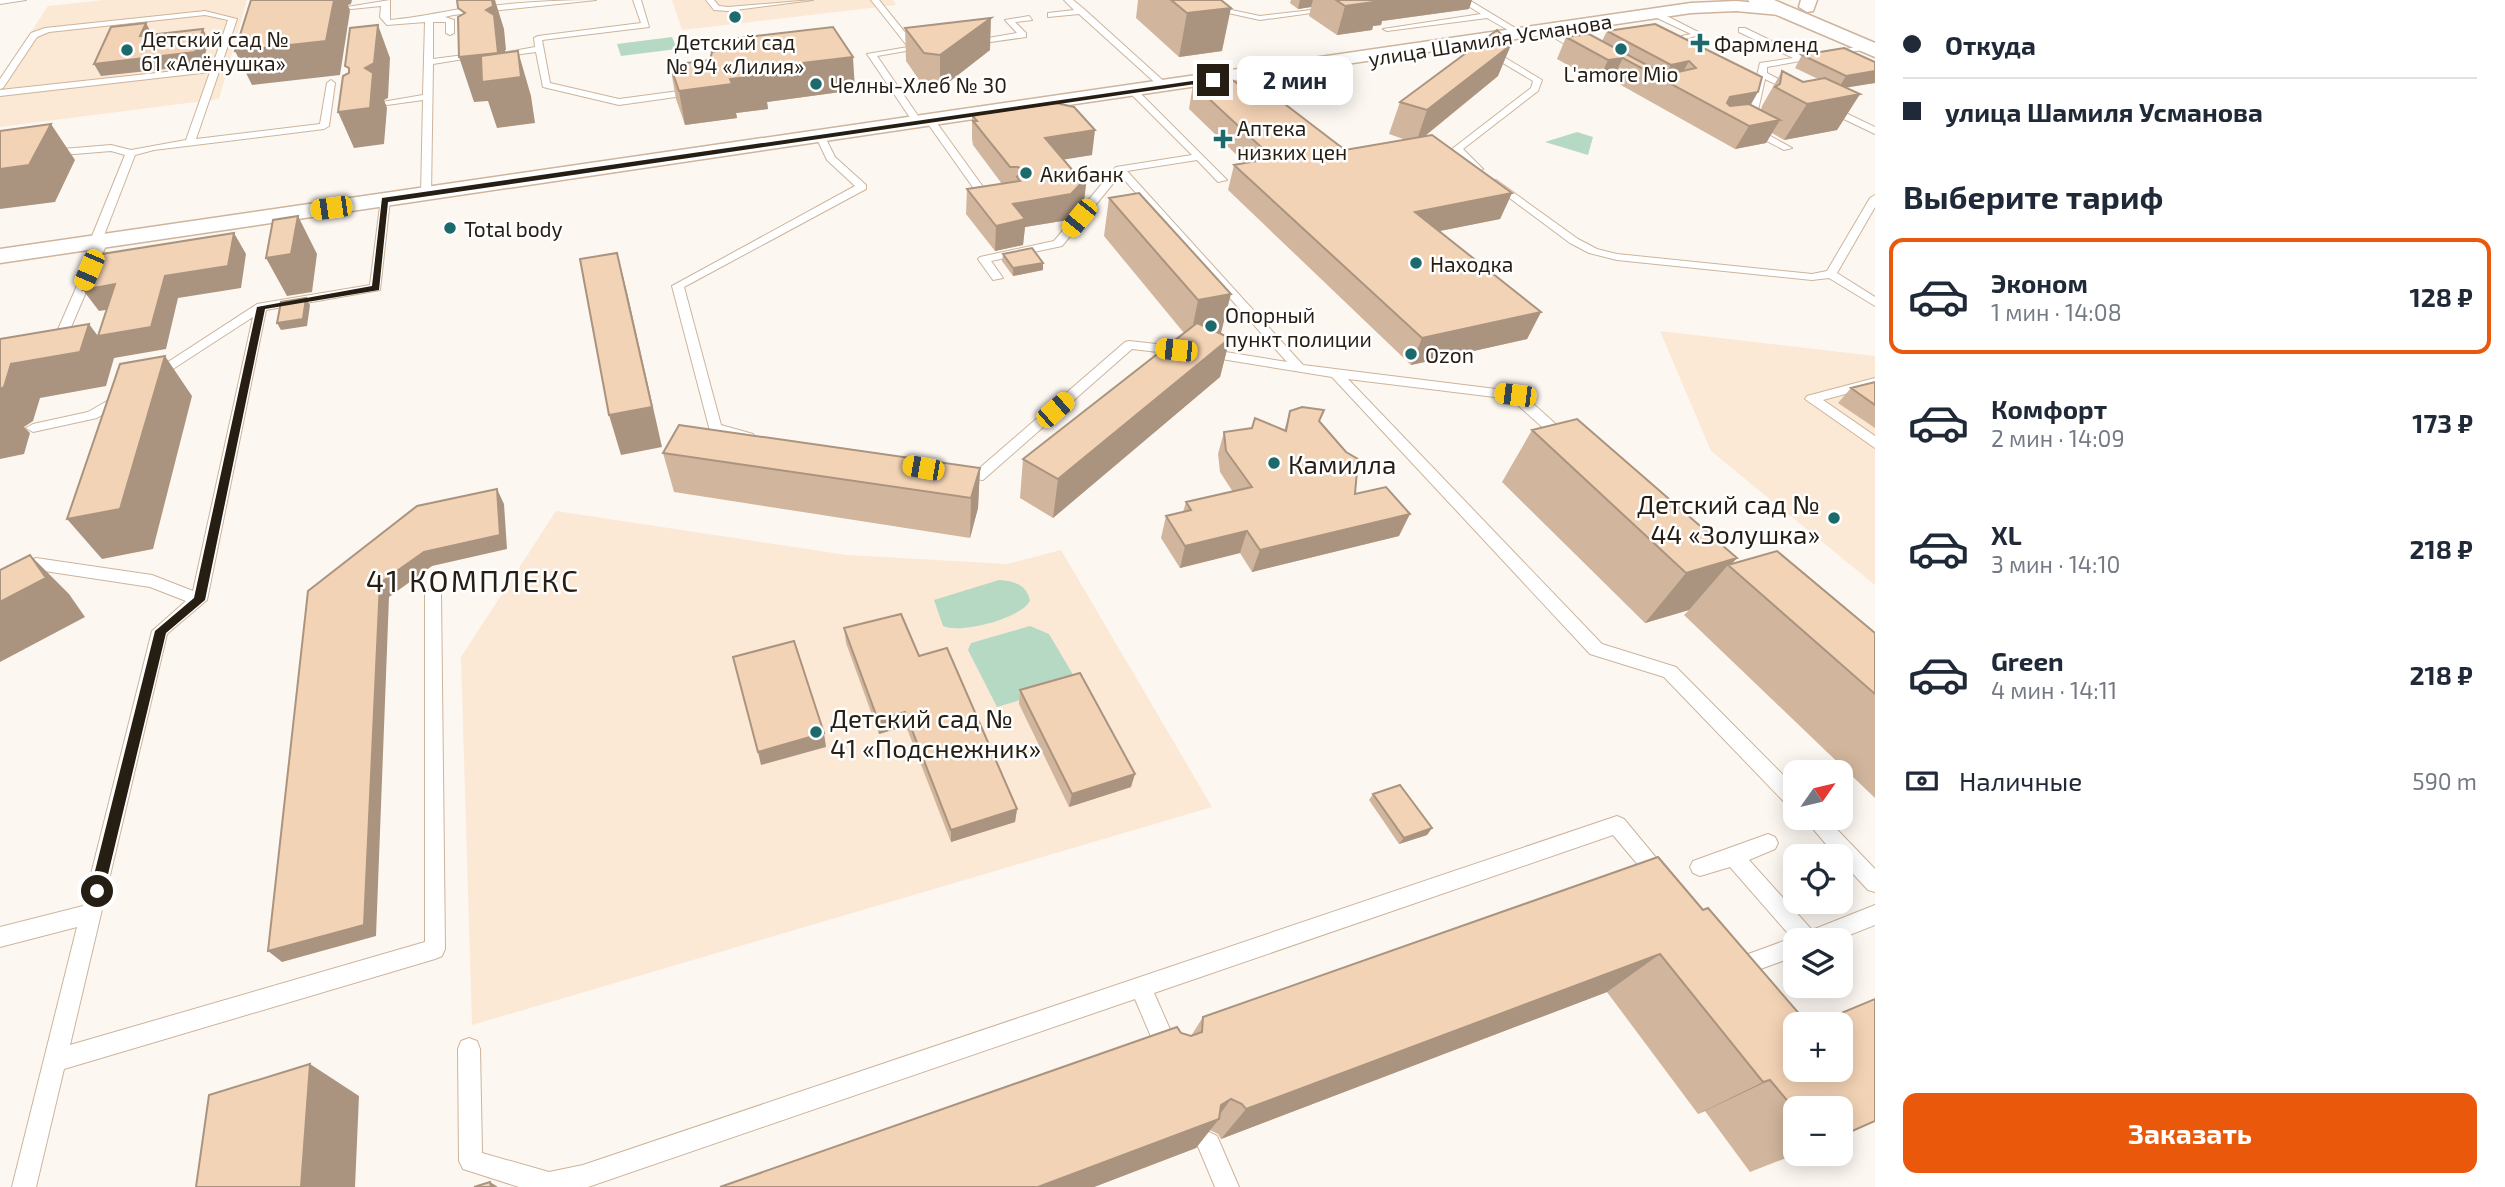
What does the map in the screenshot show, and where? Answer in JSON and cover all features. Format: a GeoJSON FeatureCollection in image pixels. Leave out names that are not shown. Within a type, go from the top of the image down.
{"type":"FeatureCollection","features":[{"type":"Feature","properties":{"kind":"street","name":"улица Шамиля Усманова"},"geometry":{"type":"LineString","coordinates":[[1691,8],[1717,0]]}},
{"type":"Feature","properties":{"kind":"street"},"geometry":{"type":"LineString","coordinates":[[1758,0],[1797,4],[1873,45]]}},
{"type":"Feature","properties":{"kind":"street","name":"улица Шамиля Усманова"},"geometry":{"type":"LineString","coordinates":[[0,256],[1523,35],[1691,8],[1797,4]]}},
{"type":"Feature","properties":{"kind":"lane"},"geometry":{"type":"LineString","coordinates":[[0,2],[22,0]]}},
{"type":"Feature","properties":{"kind":"lane"},"geometry":{"type":"LineString","coordinates":[[351,7],[386,1],[384,17],[387,23],[429,19],[467,11],[592,0]]}},
{"type":"Feature","properties":{"kind":"lane"},"geometry":{"type":"LineString","coordinates":[[637,0],[646,25],[538,38],[546,85],[619,102],[705,90]]}},
{"type":"Feature","properties":{"kind":"lane"},"geometry":{"type":"LineString","coordinates":[[710,0],[717,8],[727,9],[809,0]]}},
{"type":"Feature","properties":{"kind":"lane"},"geometry":{"type":"LineString","coordinates":[[875,0],[914,49]]}},
{"type":"Feature","properties":{"kind":"lane"},"geometry":{"type":"LineString","coordinates":[[1068,0],[1165,87]]}},
{"type":"Feature","properties":{"kind":"lane"},"geometry":{"type":"LineString","coordinates":[[1173,0],[1261,18],[1333,9]]}},
{"type":"Feature","properties":{"kind":"lane"},"geometry":{"type":"LineString","coordinates":[[1463,0],[1523,35]]}},
{"type":"Feature","properties":{"kind":"lane"},"geometry":{"type":"LineString","coordinates":[[1051,15],[1081,11]]}},
{"type":"Feature","properties":{"kind":"lane"},"geometry":{"type":"LineString","coordinates":[[0,86],[34,35],[48,30],[205,13],[238,19],[216,69],[190,142]]}},
{"type":"Feature","properties":{"kind":"lane"},"geometry":{"type":"LineString","coordinates":[[1656,14],[1698,34],[1685,38]]}},
{"type":"Feature","properties":{"kind":"lane"},"geometry":{"type":"LineString","coordinates":[[429,19],[450,20],[490,15]]}},
{"type":"Feature","properties":{"kind":"lane"},"geometry":{"type":"LineString","coordinates":[[1387,29],[1489,15]]}},
{"type":"Feature","properties":{"kind":"lane"},"geometry":{"type":"LineString","coordinates":[[958,43],[1023,35],[1009,20],[1029,18]]}},
{"type":"Feature","properties":{"kind":"lane"},"geometry":{"type":"LineString","coordinates":[[426,194],[429,19]]}},
{"type":"Feature","properties":{"kind":"lane"},"geometry":{"type":"LineString","coordinates":[[450,20],[450,33]]}},
{"type":"Feature","properties":{"kind":"lane"},"geometry":{"type":"LineString","coordinates":[[1742,30],[1802,59]]}},
{"type":"Feature","properties":{"kind":"lane"},"geometry":{"type":"LineString","coordinates":[[1549,31],[1597,58]]}},
{"type":"Feature","properties":{"kind":"lane"},"geometry":{"type":"LineString","coordinates":[[1474,42],[1538,80],[1535,89],[1457,149],[1459,154],[1574,241],[1592,251],[1617,257],[1812,277],[1831,274],[1875,302]]}},
{"type":"Feature","properties":{"kind":"lane"},"geometry":{"type":"LineString","coordinates":[[1787,148],[1733,122],[1751,118],[1763,65],[1873,45]]}},
{"type":"Feature","properties":{"kind":"lane"},"geometry":{"type":"LineString","coordinates":[[932,46],[872,54],[988,201],[1001,199]]}},
{"type":"Feature","properties":{"kind":"lane"},"geometry":{"type":"LineString","coordinates":[[506,53],[540,49]]}},
{"type":"Feature","properties":{"kind":"lane"},"geometry":{"type":"LineString","coordinates":[[430,62],[472,57]]}},
{"type":"Feature","properties":{"kind":"lane"},"geometry":{"type":"LineString","coordinates":[[0,93],[216,69]]}},
{"type":"Feature","properties":{"kind":"lane"},"geometry":{"type":"LineString","coordinates":[[1762,74],[1811,99]]}},
{"type":"Feature","properties":{"kind":"lane"},"geometry":{"type":"LineString","coordinates":[[32,156],[111,148],[131,153],[190,142],[324,126],[332,109],[331,83]]}},
{"type":"Feature","properties":{"kind":"lane"},"geometry":{"type":"LineString","coordinates":[[1133,92],[1222,180]]}},
{"type":"Feature","properties":{"kind":"lane"},"geometry":{"type":"LineString","coordinates":[[387,102],[429,97]]}},
{"type":"Feature","properties":{"kind":"lane"},"geometry":{"type":"LineString","coordinates":[[1823,106],[1875,131]]}},
{"type":"Feature","properties":{"kind":"lane"},"geometry":{"type":"LineString","coordinates":[[760,439],[715,428],[678,286],[862,187],[831,158],[821,137]]}},
{"type":"Feature","properties":{"kind":"lane"},"geometry":{"type":"LineString","coordinates":[[63,356],[52,358],[131,153]]}},
{"type":"Feature","properties":{"kind":"lane"},"geometry":{"type":"LineString","coordinates":[[997,278],[984,258],[1058,244],[1120,169],[1199,157]]}},
{"type":"Feature","properties":{"kind":"lane"},"geometry":{"type":"LineString","coordinates":[[1120,169],[1300,369]]}},
{"type":"Feature","properties":{"kind":"lane"},"geometry":{"type":"LineString","coordinates":[[1831,274],[1875,198]]}},
{"type":"Feature","properties":{"kind":"lane"},"geometry":{"type":"LineString","coordinates":[[33,428],[92,415],[261,307],[376,288],[385,200]]}},
{"type":"Feature","properties":{"kind":"lane"},"geometry":{"type":"LineString","coordinates":[[24,1187],[160,631],[199,600],[261,307]]}},
{"type":"Feature","properties":{"kind":"lane"},"geometry":{"type":"LineString","coordinates":[[950,472],[978,477],[1129,345],[1224,355],[1336,374],[1515,395],[1571,446]]}},
{"type":"Feature","properties":{"kind":"lane"},"geometry":{"type":"LineString","coordinates":[[1336,374],[1596,649],[1670,672],[1783,788]]}},
{"type":"Feature","properties":{"kind":"lane"},"geometry":{"type":"LineString","coordinates":[[1875,383],[1812,399],[1875,443]]}},
{"type":"Feature","properties":{"kind":"lane"},"geometry":{"type":"LineString","coordinates":[[0,583],[36,564],[152,581],[199,600]]}},
{"type":"Feature","properties":{"kind":"lane"},"geometry":{"type":"LineString","coordinates":[[56,1060],[435,950],[433,593]]}},
{"type":"Feature","properties":{"kind":"lane"},"geometry":{"type":"LineString","coordinates":[[469,1049],[471,1161],[549,1184],[583,1177],[1617,825],[1677,897]]}},
{"type":"Feature","properties":{"kind":"lane"},"geometry":{"type":"LineString","coordinates":[[1824,830],[1875,883]]}},
{"type":"Feature","properties":{"kind":"lane"},"geometry":{"type":"LineString","coordinates":[[1700,867],[1768,843]]}},
{"type":"Feature","properties":{"kind":"lane"},"geometry":{"type":"LineString","coordinates":[[1734,857],[1796,928]]}},
{"type":"Feature","properties":{"kind":"lane"},"geometry":{"type":"LineString","coordinates":[[0,937],[91,914]]}},
{"type":"Feature","properties":{"kind":"lane"},"geometry":{"type":"LineString","coordinates":[[1842,928],[1875,915]]}},
{"type":"Feature","properties":{"kind":"lane"},"geometry":{"type":"LineString","coordinates":[[1720,948],[1737,969],[1783,951]]}},
{"type":"Feature","properties":{"kind":"lane"},"geometry":{"type":"LineString","coordinates":[[1141,987],[1171,1057]]}},
{"type":"Feature","properties":{"kind":"lane"},"geometry":{"type":"LineString","coordinates":[[1209,1143],[1227,1187]]}},
{"type":"Feature","properties":{"kind":"shaded area","name":"Детский сад № 61 «Алёнушка»"},"geometry":{"type":"Polygon","coordinates":[[[104,0],[247,0],[219,99],[0,127],[0,80],[48,6],[104,0]]]}},
{"type":"Feature","properties":{"kind":"shaded area","name":"Детский сад № 94 «Лилия»"},"geometry":{"type":"Polygon","coordinates":[[[672,0],[893,0],[896,5],[682,30],[672,0]]]}},
{"type":"Feature","properties":{"kind":"shaded area","name":"Детский сад № 44 «Золушка»"},"geometry":{"type":"Polygon","coordinates":[[[1660,331],[1875,356],[1875,585],[1711,451],[1660,331]]]}},
{"type":"Feature","properties":{"kind":"shaded area","name":"Детский сад № 41 «Подснежник»"},"geometry":{"type":"Polygon","coordinates":[[[556,511],[847,555],[1007,564],[1061,550],[1212,807],[472,1025],[461,657],[556,511]]]}},
{"type":"Feature","properties":{"kind":"green space"},"geometry":{"type":"Polygon","coordinates":[[[672,37],[677,49],[621,56],[617,44],[672,37]]]}},
{"type":"Feature","properties":{"kind":"green space"},"geometry":{"type":"Polygon","coordinates":[[[1577,132],[1593,137],[1588,155],[1545,142],[1577,132]]]}},
{"type":"Feature","properties":{"kind":"green space"},"geometry":{"type":"Polygon","coordinates":[[[999,580],[1010,581],[1026,591],[1030,601],[1024,608],[989,623],[962,628],[943,626],[934,600],[999,580]]]}},
{"type":"Feature","properties":{"kind":"green space"},"geometry":{"type":"Polygon","coordinates":[[[1030,626],[1049,634],[1078,683],[997,707],[968,650],[971,643],[1030,626]]]}},
{"type":"Feature","properties":{"kind":"building"},"geometry":{"type":"Polygon","coordinates":[[[251,0],[334,0],[326,41],[235,51],[251,0]]]}},
{"type":"Feature","properties":{"kind":"building"},"geometry":{"type":"Polygon","coordinates":[[[457,0],[492,0],[493,6],[486,10],[494,15],[498,53],[459,57],[458,17],[465,13],[458,8],[457,0]]]}},
{"type":"Feature","properties":{"kind":"building"},"geometry":{"type":"Polygon","coordinates":[[[1171,0],[1221,0],[1231,8],[1187,13],[1171,0]]]}},
{"type":"Feature","properties":{"kind":"building"},"geometry":{"type":"Polygon","coordinates":[[[1336,0],[1379,0],[1381,1],[1345,6],[1336,0]]]}},
{"type":"Feature","properties":{"kind":"building"},"geometry":{"type":"Polygon","coordinates":[[[991,18],[940,55],[924,53],[905,28],[991,18]]]}},
{"type":"Feature","properties":{"kind":"building"},"geometry":{"type":"Polygon","coordinates":[[[146,23],[140,36],[203,29],[195,52],[94,64],[111,27],[146,23]]]}},
{"type":"Feature","properties":{"kind":"building"},"geometry":{"type":"Polygon","coordinates":[[[1655,24],[1762,77],[1758,92],[1730,97],[1727,103],[1730,106],[1749,104],[1780,120],[1749,126],[1623,58],[1608,60],[1566,37],[1589,34],[1665,75],[1696,68],[1689,61],[1671,65],[1607,31],[1655,24]]]}},
{"type":"Feature","properties":{"kind":"building"},"geometry":{"type":"Polygon","coordinates":[[[378,25],[374,63],[365,68],[373,73],[370,108],[338,112],[343,76],[349,73],[349,68],[345,66],[350,28],[378,25]]]}},
{"type":"Feature","properties":{"kind":"building"},"geometry":{"type":"Polygon","coordinates":[[[833,27],[853,57],[761,68],[764,75],[730,79],[732,84],[679,91],[670,65],[710,60],[712,52],[744,48],[739,38],[833,27]]]}},
{"type":"Feature","properties":{"kind":"building"},"geometry":{"type":"Polygon","coordinates":[[[1497,30],[1511,45],[1427,110],[1400,102],[1497,30]]]}},
{"type":"Feature","properties":{"kind":"building"},"geometry":{"type":"Polygon","coordinates":[[[1844,48],[1875,62],[1875,71],[1846,76],[1802,55],[1844,48]]]}},
{"type":"Feature","properties":{"kind":"building"},"geometry":{"type":"Polygon","coordinates":[[[518,51],[521,77],[482,82],[481,56],[518,51]]]}},
{"type":"Feature","properties":{"kind":"building"},"geometry":{"type":"Polygon","coordinates":[[[1782,71],[1803,82],[1825,78],[1860,94],[1807,104],[1775,87],[1780,84],[1782,71]]]}},
{"type":"Feature","properties":{"kind":"building"},"geometry":{"type":"Polygon","coordinates":[[[1231,79],[1238,84],[1256,82],[1345,150],[1432,135],[1512,193],[1415,212],[1541,312],[1422,338],[1234,165],[1273,158],[1193,84],[1231,79]]]}},
{"type":"Feature","properties":{"kind":"building"},"geometry":{"type":"Polygon","coordinates":[[[1056,103],[1074,107],[1095,130],[1045,138],[1074,172],[1085,171],[1087,177],[1071,194],[1013,204],[1025,219],[996,226],[967,189],[1020,181],[1017,177],[1024,171],[1018,167],[1010,167],[973,121],[977,121],[972,115],[1056,103]]]}},
{"type":"Feature","properties":{"kind":"building"},"geometry":{"type":"Polygon","coordinates":[[[51,124],[29,165],[0,169],[0,131],[51,124]]]}},
{"type":"Feature","properties":{"kind":"building"},"geometry":{"type":"Polygon","coordinates":[[[1139,193],[1231,294],[1198,300],[1109,198],[1139,193]]]}},
{"type":"Feature","properties":{"kind":"building"},"geometry":{"type":"Polygon","coordinates":[[[298,216],[291,254],[266,258],[273,220],[298,216]]]}},
{"type":"Feature","properties":{"kind":"building"},"geometry":{"type":"Polygon","coordinates":[[[234,233],[228,266],[165,276],[151,327],[98,336],[115,284],[83,290],[96,255],[234,233]]]}},
{"type":"Feature","properties":{"kind":"building"},"geometry":{"type":"Polygon","coordinates":[[[1032,248],[1043,263],[1013,268],[1003,254],[1032,248]]]}},
{"type":"Feature","properties":{"kind":"building"},"geometry":{"type":"Polygon","coordinates":[[[617,253],[652,407],[609,415],[580,259],[617,253]]]}},
{"type":"Feature","properties":{"kind":"building"},"geometry":{"type":"Polygon","coordinates":[[[306,298],[303,319],[277,323],[281,302],[306,298]]]}},
{"type":"Feature","properties":{"kind":"building"},"geometry":{"type":"Polygon","coordinates":[[[1197,323],[1230,338],[1058,479],[1023,459],[1197,323]]]}},
{"type":"Feature","properties":{"kind":"building"},"geometry":{"type":"Polygon","coordinates":[[[89,324],[80,352],[11,364],[4,387],[0,389],[0,339],[89,324]]]}},
{"type":"Feature","properties":{"kind":"building"},"geometry":{"type":"Polygon","coordinates":[[[165,356],[120,509],[67,519],[120,364],[165,356]]]}},
{"type":"Feature","properties":{"kind":"building"},"geometry":{"type":"Polygon","coordinates":[[[1875,382],[1875,405],[1851,388],[1875,382]]]}},
{"type":"Feature","properties":{"kind":"building"},"geometry":{"type":"Polygon","coordinates":[[[1302,407],[1324,410],[1319,421],[1346,452],[1358,459],[1355,494],[1386,487],[1410,514],[1260,550],[1247,531],[1185,546],[1166,516],[1191,510],[1186,502],[1252,487],[1226,451],[1224,432],[1252,428],[1255,418],[1286,431],[1290,411],[1302,407]]]}},
{"type":"Feature","properties":{"kind":"building"},"geometry":{"type":"Polygon","coordinates":[[[1577,419],[1737,558],[1686,573],[1532,430],[1577,419]]]}},
{"type":"Feature","properties":{"kind":"building"},"geometry":{"type":"Polygon","coordinates":[[[679,425],[980,468],[971,498],[663,453],[679,425]]]}},
{"type":"Feature","properties":{"kind":"building"},"geometry":{"type":"Polygon","coordinates":[[[497,489],[500,535],[424,552],[380,583],[364,925],[268,951],[308,591],[417,506],[497,489]]]}},
{"type":"Feature","properties":{"kind":"building"},"geometry":{"type":"Polygon","coordinates":[[[1777,551],[1875,633],[1875,694],[1728,565],[1777,551]]]}},
{"type":"Feature","properties":{"kind":"building"},"geometry":{"type":"Polygon","coordinates":[[[30,555],[46,578],[0,602],[0,570],[30,555]]]}},
{"type":"Feature","properties":{"kind":"building"},"geometry":{"type":"Polygon","coordinates":[[[901,614],[919,656],[947,648],[1017,809],[951,830],[905,712],[878,720],[844,628],[901,614]]]}},
{"type":"Feature","properties":{"kind":"building"},"geometry":{"type":"Polygon","coordinates":[[[794,641],[824,733],[758,752],[733,657],[794,641]]]}},
{"type":"Feature","properties":{"kind":"building"},"geometry":{"type":"Polygon","coordinates":[[[1080,673],[1135,774],[1072,794],[1020,690],[1080,673]]]}},
{"type":"Feature","properties":{"kind":"building"},"geometry":{"type":"Polygon","coordinates":[[[1400,785],[1432,828],[1404,838],[1373,794],[1400,785]]]}},
{"type":"Feature","properties":{"kind":"building"},"geometry":{"type":"Polygon","coordinates":[[[1658,857],[1703,910],[1708,908],[1798,1012],[1783,1012],[1783,1082],[1853,1082],[1853,1012],[1844,1012],[1875,999],[1875,1121],[1853,1131],[1853,1096],[1783,1096],[1770,1080],[1763,1082],[1660,954],[1246,1109],[1231,1099],[1221,1105],[1219,1119],[1038,1187],[720,1187],[1177,1027],[1181,1033],[1191,1036],[1202,1032],[1203,1017],[1658,857]]]}},
{"type":"Feature","properties":{"kind":"building"},"geometry":{"type":"Polygon","coordinates":[[[310,1064],[301,1187],[196,1187],[209,1095],[310,1064]]]}},
{"type":"Feature","properties":{"kind":"building"},"geometry":{"type":"Polygon","coordinates":[[[490,1182],[491,1187],[474,1187],[490,1182]]]}},
{"type":"Feature","properties":{"kind":"place","name":"Детский сад № 94 «Лилия»"},"geometry":{"type":"Point","coordinates":[735,17]}},
{"type":"Feature","properties":{"kind":"place","name":"Фармленд"},"geometry":{"type":"Point","coordinates":[1700,43]}},
{"type":"Feature","properties":{"kind":"place","name":"L'amore Mio"},"geometry":{"type":"Point","coordinates":[1621,49]}},
{"type":"Feature","properties":{"kind":"place","name":"Детский сад № 61 «Алёнушка»"},"geometry":{"type":"Point","coordinates":[127,50]}},
{"type":"Feature","properties":{"kind":"place","name":"Челны-Хлеб № 30"},"geometry":{"type":"Point","coordinates":[816,84]}},
{"type":"Feature","properties":{"kind":"place","name":"Аптека низких цен"},"geometry":{"type":"Point","coordinates":[1223,139]}},
{"type":"Feature","properties":{"kind":"place","name":"Акибанк"},"geometry":{"type":"Point","coordinates":[1026,173]}},
{"type":"Feature","properties":{"kind":"place","name":"Total body"},"geometry":{"type":"Point","coordinates":[450,228]}},
{"type":"Feature","properties":{"kind":"place","name":"Находка"},"geometry":{"type":"Point","coordinates":[1416,263]}},
{"type":"Feature","properties":{"kind":"place","name":"Опорный пункт полиции"},"geometry":{"type":"Point","coordinates":[1211,326]}},
{"type":"Feature","properties":{"kind":"place","name":"Ozon"},"geometry":{"type":"Point","coordinates":[1411,354]}},
{"type":"Feature","properties":{"kind":"place","name":"Камилла"},"geometry":{"type":"Point","coordinates":[1274,463]}},
{"type":"Feature","properties":{"kind":"place","name":"Детский сад № 44 «Золушка»"},"geometry":{"type":"Point","coordinates":[1834,518]}},
{"type":"Feature","properties":{"kind":"place","name":"Детский сад № 41 «Подснежник»"},"geometry":{"type":"Point","coordinates":[816,732]}},
{"type":"Feature","properties":{"kind":"district","name":"41 КОМПЛЕКС"},"geometry":{"type":"Point","coordinates":[473,580]}},
{"type":"Feature","properties":{"kind":"route"},"geometry":{"type":"LineString","coordinates":[[97,891],[160,631],[199,600],[238,426],[261,307],[376,288],[385,200],[1213,80]]}}]}
